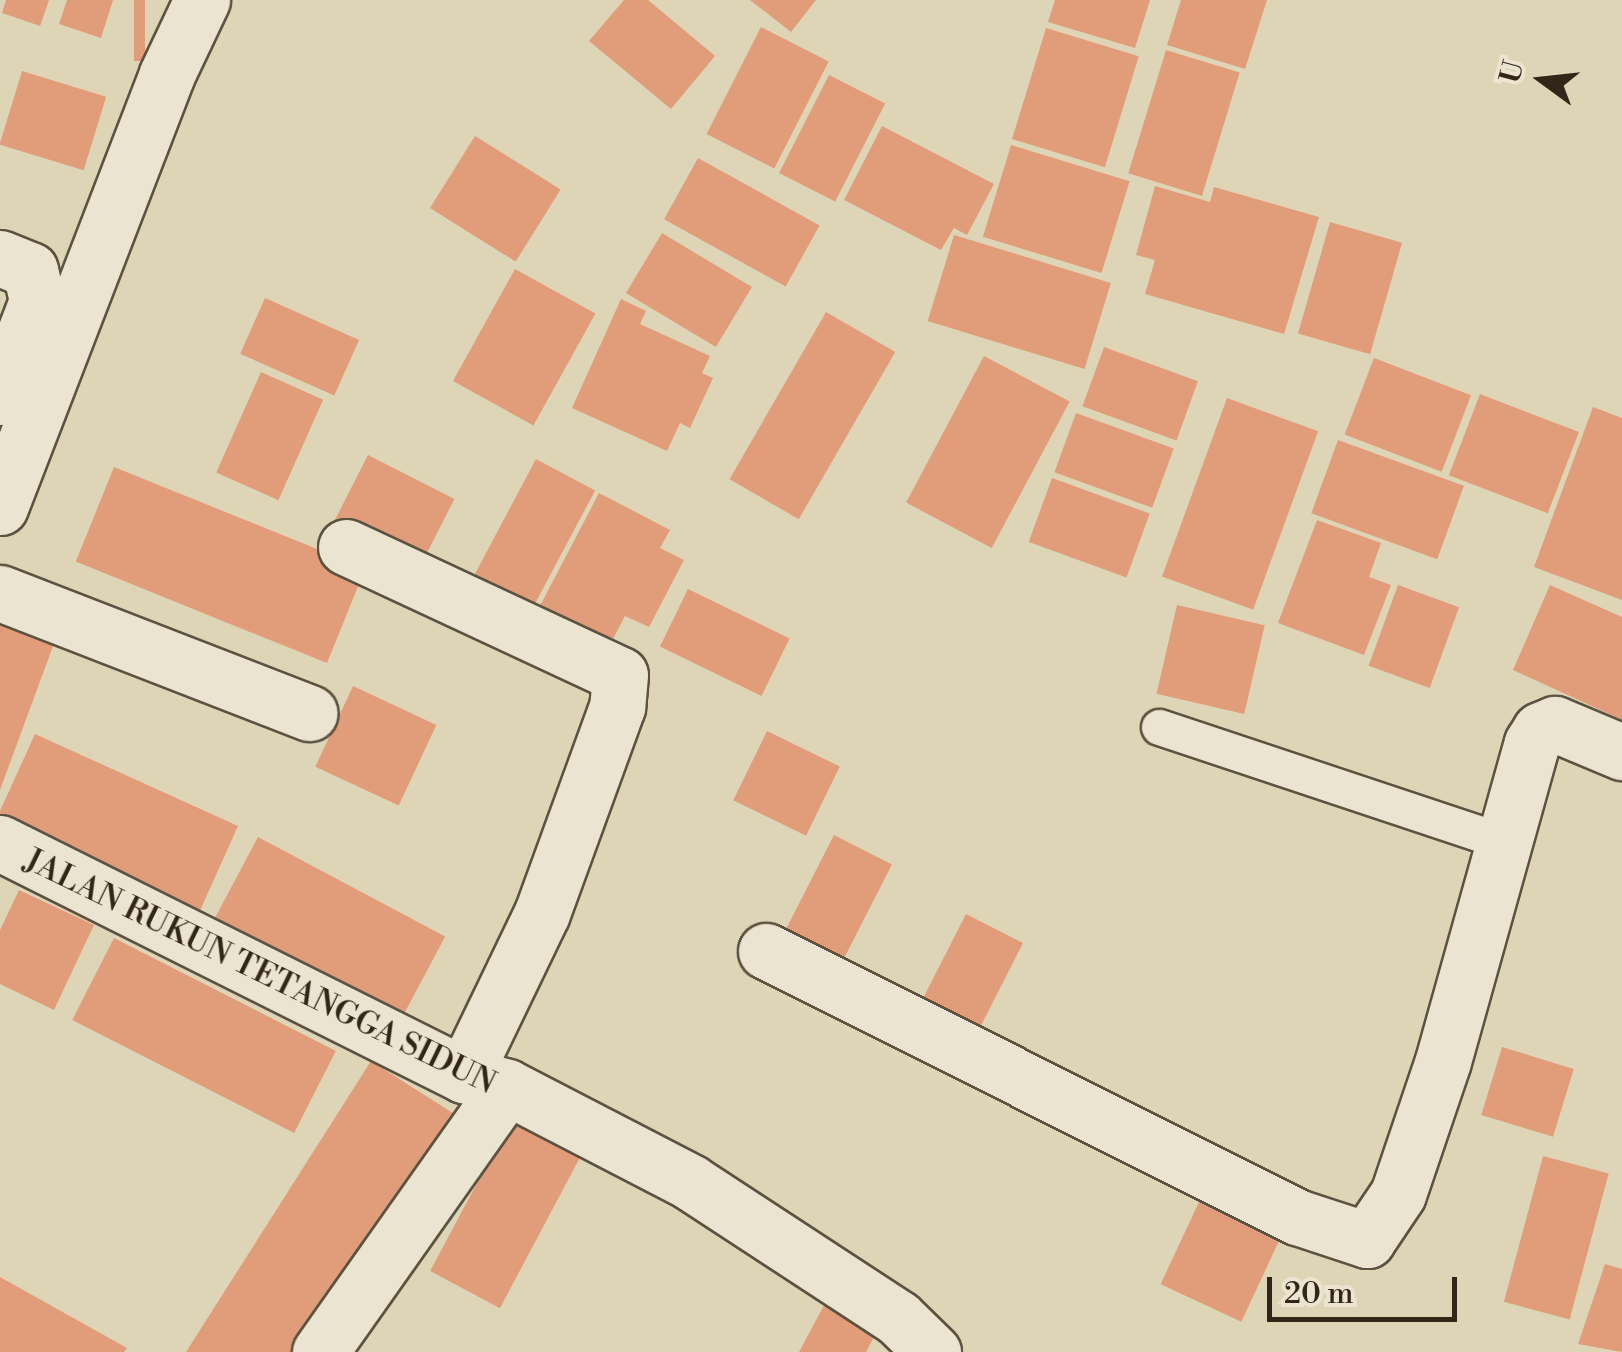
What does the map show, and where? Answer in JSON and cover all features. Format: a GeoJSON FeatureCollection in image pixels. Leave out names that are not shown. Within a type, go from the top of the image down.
{"type":"FeatureCollection","features":[{"type":"Feature","properties":{"kind":"street"},"geometry":{"type":"LineString","coordinates":[[0,507],[167,74],[202,0]]}},
{"type":"Feature","properties":{"kind":"street"},"geometry":{"type":"LineString","coordinates":[[0,258],[30,270],[37,301],[0,397]]}},
{"type":"Feature","properties":{"kind":"street"},"geometry":{"type":"LineString","coordinates":[[346,547],[620,675],[617,706],[486,1081],[690,1182],[898,1318],[933,1352]]}},
{"type":"Feature","properties":{"kind":"street"},"geometry":{"type":"LineString","coordinates":[[0,592],[310,713]]}},
{"type":"Feature","properties":{"kind":"street"},"geometry":{"type":"LineString","coordinates":[[766,951],[1297,1217],[1368,1240],[1398,1194],[1507,844],[1513,798],[1540,730],[1556,724],[1622,752]]}},
{"type":"Feature","properties":{"kind":"street","name":"JALAN RUKUN TETANGGA SIDUN"},"geometry":{"type":"LineString","coordinates":[[0,843],[486,1081],[320,1352]]}},
{"type":"Feature","properties":{"kind":"lane"},"geometry":{"type":"LineString","coordinates":[[1159,727],[1507,844]]}},
{"type":"Feature","properties":{"kind":"building"},"geometry":{"type":"Polygon","coordinates":[[[6,0],[49,0],[40,26],[2,13],[6,0]]]}},
{"type":"Feature","properties":{"kind":"building"},"geometry":{"type":"Polygon","coordinates":[[[67,0],[113,0],[101,38],[59,24],[67,0]]]}},
{"type":"Feature","properties":{"kind":"building"},"geometry":{"type":"Polygon","coordinates":[[[134,0],[145,0],[145,61],[134,61],[134,0]]]}},
{"type":"Feature","properties":{"kind":"building"},"geometry":{"type":"Polygon","coordinates":[[[624,0],[648,0],[715,56],[671,109],[589,41],[624,0]]]}},
{"type":"Feature","properties":{"kind":"building"},"geometry":{"type":"Polygon","coordinates":[[[750,0],[816,0],[791,32],[750,0]]]}},
{"type":"Feature","properties":{"kind":"building"},"geometry":{"type":"Polygon","coordinates":[[[1055,0],[1150,0],[1135,48],[1048,22],[1055,0]]]}},
{"type":"Feature","properties":{"kind":"building"},"geometry":{"type":"Polygon","coordinates":[[[1181,0],[1267,0],[1245,69],[1167,45],[1181,0]]]}},
{"type":"Feature","properties":{"kind":"building"},"geometry":{"type":"Polygon","coordinates":[[[761,27],[829,62],[774,168],[707,134],[761,27]]]}},
{"type":"Feature","properties":{"kind":"building"},"geometry":{"type":"Polygon","coordinates":[[[1046,28],[1139,56],[1105,167],[1012,139],[1046,28]]]}},
{"type":"Feature","properties":{"kind":"building"},"geometry":{"type":"Polygon","coordinates":[[[1166,50],[1240,73],[1202,196],[1128,173],[1166,50]]]}},
{"type":"Feature","properties":{"kind":"building"},"geometry":{"type":"Polygon","coordinates":[[[22,71],[106,97],[84,170],[0,145],[22,71]]]}},
{"type":"Feature","properties":{"kind":"building"},"geometry":{"type":"Polygon","coordinates":[[[829,75],[885,104],[835,202],[779,173],[829,75]]]}},
{"type":"Feature","properties":{"kind":"building"},"geometry":{"type":"Polygon","coordinates":[[[882,126],[994,184],[967,235],[954,228],[941,250],[844,200],[882,126]]]}},
{"type":"Feature","properties":{"kind":"building"},"geometry":{"type":"Polygon","coordinates":[[[475,136],[561,190],[516,262],[430,208],[475,136]]]}},
{"type":"Feature","properties":{"kind":"building"},"geometry":{"type":"Polygon","coordinates":[[[1011,145],[1130,181],[1102,273],[983,237],[1011,145]]]}},
{"type":"Feature","properties":{"kind":"building"},"geometry":{"type":"Polygon","coordinates":[[[698,158],[820,225],[786,287],[664,219],[698,158]]]}},
{"type":"Feature","properties":{"kind":"building"},"geometry":{"type":"Polygon","coordinates":[[[1155,186],[1210,202],[1214,187],[1319,217],[1284,334],[1145,294],[1155,260],[1136,255],[1155,186]]]}},
{"type":"Feature","properties":{"kind":"building"},"geometry":{"type":"Polygon","coordinates":[[[1330,222],[1402,243],[1370,354],[1298,334],[1330,222]]]}},
{"type":"Feature","properties":{"kind":"building"},"geometry":{"type":"Polygon","coordinates":[[[662,233],[752,287],[716,347],[626,293],[662,233]]]}},
{"type":"Feature","properties":{"kind":"building"},"geometry":{"type":"Polygon","coordinates":[[[954,235],[1111,283],[1085,369],[928,321],[954,235]]]}},
{"type":"Feature","properties":{"kind":"building"},"geometry":{"type":"Polygon","coordinates":[[[515,269],[595,314],[533,426],[453,381],[515,269]]]}},
{"type":"Feature","properties":{"kind":"building"},"geometry":{"type":"Polygon","coordinates":[[[265,298],[359,340],[334,396],[240,354],[265,298]]]}},
{"type":"Feature","properties":{"kind":"building"},"geometry":{"type":"Polygon","coordinates":[[[621,299],[646,311],[640,324],[710,356],[702,373],[713,378],[690,428],[680,423],[667,451],[572,408],[621,299]]]}},
{"type":"Feature","properties":{"kind":"building"},"geometry":{"type":"Polygon","coordinates":[[[826,312],[895,352],[799,519],[730,479],[826,312]]]}},
{"type":"Feature","properties":{"kind":"building"},"geometry":{"type":"Polygon","coordinates":[[[1104,347],[1198,381],[1176,440],[1082,406],[1104,347]]]}},
{"type":"Feature","properties":{"kind":"building"},"geometry":{"type":"Polygon","coordinates":[[[984,356],[1070,402],[992,548],[906,503],[984,356]]]}},
{"type":"Feature","properties":{"kind":"building"},"geometry":{"type":"Polygon","coordinates":[[[1374,358],[1471,395],[1442,472],[1345,435],[1374,358]]]}},
{"type":"Feature","properties":{"kind":"building"},"geometry":{"type":"Polygon","coordinates":[[[261,372],[323,400],[278,500],[216,472],[261,372]]]}},
{"type":"Feature","properties":{"kind":"building"},"geometry":{"type":"Polygon","coordinates":[[[1480,394],[1579,432],[1548,513],[1449,475],[1480,394]]]}},
{"type":"Feature","properties":{"kind":"building"},"geometry":{"type":"Polygon","coordinates":[[[1227,398],[1318,431],[1253,610],[1162,577],[1227,398]]]}},
{"type":"Feature","properties":{"kind":"building"},"geometry":{"type":"Polygon","coordinates":[[[1593,407],[1622,418],[1622,600],[1534,567],[1593,407]]]}},
{"type":"Feature","properties":{"kind":"building"},"geometry":{"type":"Polygon","coordinates":[[[1076,413],[1174,449],[1152,508],[1054,472],[1076,413]]]}},
{"type":"Feature","properties":{"kind":"building"},"geometry":{"type":"Polygon","coordinates":[[[1338,440],[1464,486],[1437,559],[1311,513],[1338,440]]]}},
{"type":"Feature","properties":{"kind":"building"},"geometry":{"type":"Polygon","coordinates":[[[368,455],[454,499],[418,571],[331,527],[368,455]]]}},
{"type":"Feature","properties":{"kind":"building"},"geometry":{"type":"Polygon","coordinates":[[[536,459],[595,490],[526,621],[467,590],[536,459]]]}},
{"type":"Feature","properties":{"kind":"building"},"geometry":{"type":"Polygon","coordinates":[[[114,467],[365,569],[327,663],[76,562],[114,467]]]}},
{"type":"Feature","properties":{"kind":"building"},"geometry":{"type":"Polygon","coordinates":[[[1052,478],[1150,514],[1126,577],[1029,542],[1052,478]]]}},
{"type":"Feature","properties":{"kind":"building"},"geometry":{"type":"Polygon","coordinates":[[[599,493],[670,530],[660,548],[684,560],[649,627],[625,616],[602,660],[531,623],[599,493]]]}},
{"type":"Feature","properties":{"kind":"building"},"geometry":{"type":"Polygon","coordinates":[[[1317,520],[1381,543],[1369,577],[1391,585],[1364,655],[1278,623],[1317,520]]]}},
{"type":"Feature","properties":{"kind":"building"},"geometry":{"type":"Polygon","coordinates":[[[1398,585],[1459,607],[1430,688],[1369,666],[1398,585]]]}},
{"type":"Feature","properties":{"kind":"building"},"geometry":{"type":"Polygon","coordinates":[[[1550,585],[1622,617],[1622,720],[1513,670],[1550,585]]]}},
{"type":"Feature","properties":{"kind":"building"},"geometry":{"type":"Polygon","coordinates":[[[688,589],[790,639],[762,696],[660,647],[688,589]]]}},
{"type":"Feature","properties":{"kind":"building"},"geometry":{"type":"Polygon","coordinates":[[[1177,605],[1265,625],[1244,714],[1157,694],[1177,605]]]}},
{"type":"Feature","properties":{"kind":"building"},"geometry":{"type":"Polygon","coordinates":[[[0,618],[56,638],[0,790],[0,618]]]}},
{"type":"Feature","properties":{"kind":"building"},"geometry":{"type":"Polygon","coordinates":[[[353,686],[436,725],[399,806],[315,767],[353,686]]]}},
{"type":"Feature","properties":{"kind":"building"},"geometry":{"type":"Polygon","coordinates":[[[767,731],[840,767],[806,836],[733,800],[767,731]]]}},
{"type":"Feature","properties":{"kind":"building"},"geometry":{"type":"Polygon","coordinates":[[[35,734],[238,826],[198,915],[0,826],[0,811],[35,734]]]}},
{"type":"Feature","properties":{"kind":"building"},"geometry":{"type":"Polygon","coordinates":[[[834,835],[892,865],[839,968],[781,938],[834,835]]]}},
{"type":"Feature","properties":{"kind":"building"},"geometry":{"type":"Polygon","coordinates":[[[258,837],[445,937],[400,1021],[213,922],[258,837]]]}},
{"type":"Feature","properties":{"kind":"building"},"geometry":{"type":"Polygon","coordinates":[[[19,890],[94,925],[54,1010],[0,984],[0,930],[19,890]]]}},
{"type":"Feature","properties":{"kind":"building"},"geometry":{"type":"Polygon","coordinates":[[[966,914],[1023,943],[974,1039],[917,1010],[966,914]]]}},
{"type":"Feature","properties":{"kind":"building"},"geometry":{"type":"Polygon","coordinates":[[[114,938],[336,1051],[294,1133],[72,1020],[114,938]]]}},
{"type":"Feature","properties":{"kind":"building"},"geometry":{"type":"Polygon","coordinates":[[[1502,1047],[1574,1069],[1553,1137],[1481,1115],[1502,1047]]]}},
{"type":"Feature","properties":{"kind":"building"},"geometry":{"type":"Polygon","coordinates":[[[371,1061],[456,1115],[305,1352],[186,1352],[371,1061]]]}},
{"type":"Feature","properties":{"kind":"building"},"geometry":{"type":"Polygon","coordinates":[[[510,1121],[580,1158],[500,1308],[430,1271],[510,1121]]]}},
{"type":"Feature","properties":{"kind":"building"},"geometry":{"type":"Polygon","coordinates":[[[1543,1156],[1609,1174],[1570,1319],[1504,1302],[1543,1156]]]}},
{"type":"Feature","properties":{"kind":"building"},"geometry":{"type":"Polygon","coordinates":[[[1205,1189],[1286,1227],[1241,1322],[1161,1284],[1205,1189]]]}},
{"type":"Feature","properties":{"kind":"building"},"geometry":{"type":"Polygon","coordinates":[[[1605,1264],[1622,1269],[1622,1352],[1578,1344],[1605,1264]]]}},
{"type":"Feature","properties":{"kind":"building"},"geometry":{"type":"Polygon","coordinates":[[[0,1277],[127,1348],[124,1352],[0,1352],[0,1277]]]}},
{"type":"Feature","properties":{"kind":"building"},"geometry":{"type":"Polygon","coordinates":[[[829,1296],[881,1324],[866,1352],[799,1352],[829,1296]]]}}]}
